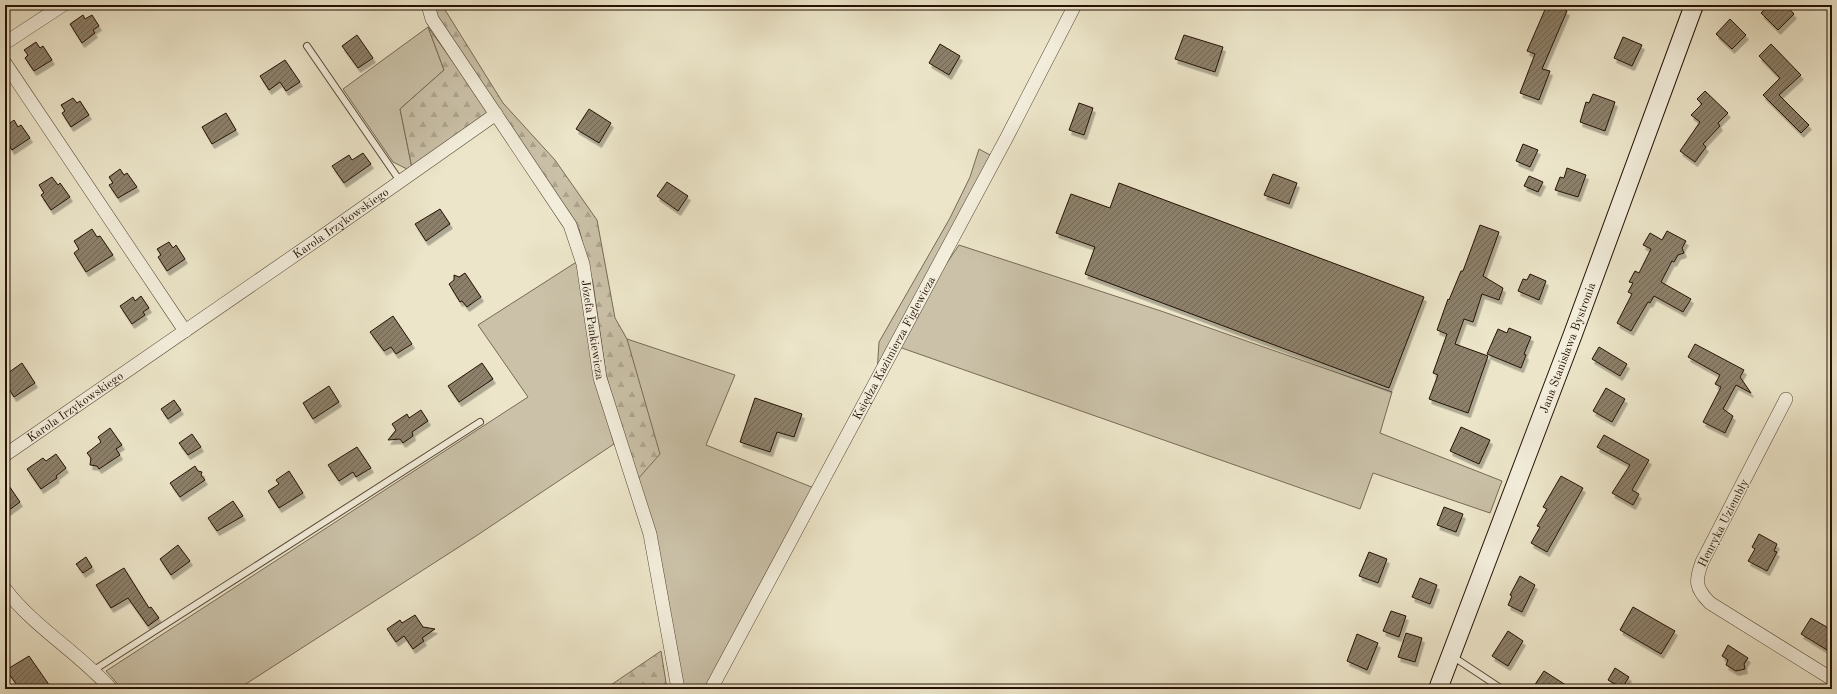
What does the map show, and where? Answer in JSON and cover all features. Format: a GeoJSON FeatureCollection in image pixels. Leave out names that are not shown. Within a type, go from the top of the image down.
{"type":"FeatureCollection","features":[{"type":"Feature","properties":{"kind":"street"},"geometry":{"type":"LineString","coordinates":[[5,43],[63,5]]}},
{"type":"Feature","properties":{"kind":"street","name":"Józefa Pankiewicza"},"geometry":{"type":"LineString","coordinates":[[428,5],[432,19],[570,225],[583,264],[600,378],[650,534],[678,689]]}},
{"type":"Feature","properties":{"kind":"street","name":"Księdza Kazimierza Figlewicza"},"geometry":{"type":"LineString","coordinates":[[711,689],[992,165],[1075,5]]}},
{"type":"Feature","properties":{"kind":"street","name":"Jana Stanisława Bystronia"},"geometry":{"type":"LineString","coordinates":[[1438,689],[1570,342],[1694,5]]}},
{"type":"Feature","properties":{"kind":"street"},"geometry":{"type":"LineString","coordinates":[[5,63],[185,331]]}},
{"type":"Feature","properties":{"kind":"street","name":"Karola Irzykowskiego"},"geometry":{"type":"LineString","coordinates":[[5,455],[496,114]]}},
{"type":"Feature","properties":{"kind":"street","name":"Henryka Uziembły"},"geometry":{"type":"LineString","coordinates":[[1786,399],[1702,562],[1697,577],[1700,592],[1710,603],[1832,679]]}},
{"type":"Feature","properties":{"kind":"street"},"geometry":{"type":"LineString","coordinates":[[5,589],[16,603],[94,670],[111,689]]}},
{"type":"Feature","properties":{"kind":"lane"},"geometry":{"type":"LineString","coordinates":[[307,46],[400,181]]}},
{"type":"Feature","properties":{"kind":"lane"},"geometry":{"type":"LineString","coordinates":[[94,670],[480,422]]}},
{"type":"Feature","properties":{"kind":"lane"},"geometry":{"type":"LineString","coordinates":[[1451,655],[1502,689]]}},
{"type":"Feature","properties":{"kind":"green space"},"geometry":{"type":"Polygon","coordinates":[[[432,5],[442,5],[503,103],[555,160],[597,220],[615,318],[627,339],[660,454],[637,480],[606,375],[593,283],[579,229],[436,19],[432,5]]]}},
{"type":"Feature","properties":{"kind":"green space"},"geometry":{"type":"Polygon","coordinates":[[[428,27],[444,70],[400,109],[412,168],[407,169],[393,162],[343,89],[428,27]]]}},
{"type":"Feature","properties":{"kind":"green space"},"geometry":{"type":"Polygon","coordinates":[[[428,27],[490,113],[412,168],[400,109],[444,70],[428,27]]]}},
{"type":"Feature","properties":{"kind":"green space"},"geometry":{"type":"Polygon","coordinates":[[[979,149],[992,156],[877,373],[879,342],[950,218],[970,177],[979,149]]]}},
{"type":"Feature","properties":{"kind":"green space"},"geometry":{"type":"Polygon","coordinates":[[[959,245],[1161,311],[1392,392],[1380,433],[1502,481],[1490,513],[1373,473],[1360,509],[899,347],[936,279],[959,245]]]}},
{"type":"Feature","properties":{"kind":"green space"},"geometry":{"type":"Polygon","coordinates":[[[578,261],[597,379],[614,444],[476,536],[238,689],[122,689],[106,671],[528,397],[478,325],[578,261]]]}},
{"type":"Feature","properties":{"kind":"green space"},"geometry":{"type":"Polygon","coordinates":[[[627,339],[735,375],[706,445],[814,488],[706,689],[684,689],[661,561],[637,480],[627,339]]]}},
{"type":"Feature","properties":{"kind":"green space"},"geometry":{"type":"Polygon","coordinates":[[[661,651],[667,689],[605,689],[661,651]]]}},
{"type":"Feature","properties":{"kind":"building"},"geometry":{"type":"Polygon","coordinates":[[[1547,5],[1553,5],[1567,11],[1542,69],[1550,71],[1539,100],[1520,93],[1535,54],[1527,51],[1547,5]]]}},
{"type":"Feature","properties":{"kind":"building"},"geometry":{"type":"Polygon","coordinates":[[[1769,5],[1786,5],[1794,14],[1778,30],[1761,13],[1769,5]]]}},
{"type":"Feature","properties":{"kind":"building"},"geometry":{"type":"Polygon","coordinates":[[[83,15],[85,19],[92,15],[99,26],[93,30],[95,33],[82,43],[70,24],[83,15]]]}},
{"type":"Feature","properties":{"kind":"building"},"geometry":{"type":"Polygon","coordinates":[[[1730,19],[1746,35],[1732,49],[1716,34],[1730,19]]]}},
{"type":"Feature","properties":{"kind":"building"},"geometry":{"type":"Polygon","coordinates":[[[357,35],[373,58],[358,68],[342,46],[357,35]]]}},
{"type":"Feature","properties":{"kind":"building"},"geometry":{"type":"Polygon","coordinates":[[[1184,35],[1223,47],[1215,72],[1175,59],[1184,35]]]}},
{"type":"Feature","properties":{"kind":"building"},"geometry":{"type":"Polygon","coordinates":[[[1623,37],[1642,45],[1632,66],[1614,58],[1623,37]]]}},
{"type":"Feature","properties":{"kind":"building"},"geometry":{"type":"Polygon","coordinates":[[[36,42],[40,48],[43,46],[52,60],[34,71],[25,58],[28,55],[24,50],[36,42]]]}},
{"type":"Feature","properties":{"kind":"building"},"geometry":{"type":"Polygon","coordinates":[[[940,44],[960,56],[949,75],[929,63],[940,44]]]}},
{"type":"Feature","properties":{"kind":"building"},"geometry":{"type":"Polygon","coordinates":[[[1771,44],[1801,75],[1779,95],[1809,125],[1801,133],[1763,95],[1780,78],[1759,56],[1771,44]]]}},
{"type":"Feature","properties":{"kind":"building"},"geometry":{"type":"Polygon","coordinates":[[[285,60],[300,82],[286,91],[280,82],[269,90],[260,76],[285,60]]]}},
{"type":"Feature","properties":{"kind":"building"},"geometry":{"type":"Polygon","coordinates":[[[1705,91],[1728,113],[1718,123],[1720,126],[1703,144],[1706,147],[1695,162],[1680,151],[1700,122],[1691,115],[1702,104],[1697,99],[1705,91]]]}},
{"type":"Feature","properties":{"kind":"building"},"geometry":{"type":"Polygon","coordinates":[[[1593,94],[1615,102],[1605,131],[1580,122],[1586,102],[1589,103],[1593,94]]]}},
{"type":"Feature","properties":{"kind":"building"},"geometry":{"type":"Polygon","coordinates":[[[73,98],[77,103],[80,101],[89,115],[71,127],[62,113],[65,111],[61,105],[73,98]]]}},
{"type":"Feature","properties":{"kind":"building"},"geometry":{"type":"Polygon","coordinates":[[[1079,103],[1093,108],[1084,135],[1069,130],[1079,103]]]}},
{"type":"Feature","properties":{"kind":"building"},"geometry":{"type":"Polygon","coordinates":[[[589,109],[611,123],[599,143],[576,129],[589,109]]]}},
{"type":"Feature","properties":{"kind":"building"},"geometry":{"type":"Polygon","coordinates":[[[226,113],[236,130],[212,144],[202,127],[226,113]]]}},
{"type":"Feature","properties":{"kind":"building"},"geometry":{"type":"Polygon","coordinates":[[[14,120],[18,127],[21,125],[30,138],[12,150],[5,139],[5,127],[14,120]]]}},
{"type":"Feature","properties":{"kind":"building"},"geometry":{"type":"Polygon","coordinates":[[[1523,144],[1538,150],[1530,167],[1516,161],[1523,144]]]}},
{"type":"Feature","properties":{"kind":"building"},"geometry":{"type":"Polygon","coordinates":[[[363,153],[371,164],[344,183],[332,166],[349,155],[352,160],[363,153]]]}},
{"type":"Feature","properties":{"kind":"building"},"geometry":{"type":"Polygon","coordinates":[[[1567,168],[1586,175],[1578,197],[1555,190],[1560,177],[1564,178],[1567,168]]]}},
{"type":"Feature","properties":{"kind":"building"},"geometry":{"type":"Polygon","coordinates":[[[120,169],[124,175],[127,173],[137,187],[118,198],[109,185],[113,183],[109,177],[120,169]]]}},
{"type":"Feature","properties":{"kind":"building"},"geometry":{"type":"Polygon","coordinates":[[[1273,174],[1297,183],[1289,204],[1264,195],[1273,174]]]}},
{"type":"Feature","properties":{"kind":"building"},"geometry":{"type":"Polygon","coordinates":[[[1529,176],[1543,182],[1538,192],[1524,186],[1529,176]]]}},
{"type":"Feature","properties":{"kind":"building"},"geometry":{"type":"Polygon","coordinates":[[[52,177],[58,185],[60,183],[70,197],[51,210],[41,195],[44,193],[39,185],[52,177]]]}},
{"type":"Feature","properties":{"kind":"building"},"geometry":{"type":"Polygon","coordinates":[[[667,182],[688,196],[678,211],[657,196],[667,182]]]}},
{"type":"Feature","properties":{"kind":"building"},"geometry":{"type":"Polygon","coordinates":[[[1119,183],[1424,297],[1389,388],[1085,274],[1095,247],[1056,233],[1071,194],[1110,208],[1119,183]]]}},
{"type":"Feature","properties":{"kind":"building"},"geometry":{"type":"Polygon","coordinates":[[[440,209],[450,224],[426,241],[415,224],[440,209]]]}},
{"type":"Feature","properties":{"kind":"building"},"geometry":{"type":"Polygon","coordinates":[[[1480,225],[1499,232],[1483,276],[1503,288],[1499,300],[1482,294],[1473,322],[1464,319],[1455,344],[1488,356],[1468,413],[1429,399],[1438,375],[1433,373],[1447,334],[1437,330],[1448,299],[1449,300],[1461,271],[1463,271],[1480,225]]]}},
{"type":"Feature","properties":{"kind":"building"},"geometry":{"type":"Polygon","coordinates":[[[92,229],[97,237],[100,236],[113,255],[86,272],[74,253],[79,249],[74,241],[92,229]]]}},
{"type":"Feature","properties":{"kind":"building"},"geometry":{"type":"Polygon","coordinates":[[[1667,231],[1686,241],[1682,248],[1684,253],[1678,255],[1674,262],[1672,261],[1661,282],[1691,299],[1683,312],[1654,296],[1650,303],[1648,302],[1631,331],[1617,323],[1632,294],[1628,292],[1633,283],[1629,282],[1635,271],[1639,273],[1651,249],[1643,245],[1650,233],[1662,240],[1667,231]]]}},
{"type":"Feature","properties":{"kind":"building"},"geometry":{"type":"Polygon","coordinates":[[[169,242],[173,248],[176,245],[185,259],[167,271],[158,257],[161,255],[157,249],[169,242]]]}},
{"type":"Feature","properties":{"kind":"building"},"geometry":{"type":"Polygon","coordinates":[[[465,273],[481,297],[467,307],[462,301],[460,302],[449,284],[454,280],[454,275],[459,277],[465,273]]]}},
{"type":"Feature","properties":{"kind":"building"},"geometry":{"type":"Polygon","coordinates":[[[1530,274],[1546,281],[1539,300],[1518,291],[1523,279],[1527,280],[1530,274]]]}},
{"type":"Feature","properties":{"kind":"building"},"geometry":{"type":"Polygon","coordinates":[[[141,296],[149,308],[143,312],[145,315],[132,324],[120,306],[133,297],[135,301],[141,296]]]}},
{"type":"Feature","properties":{"kind":"building"},"geometry":{"type":"Polygon","coordinates":[[[393,316],[412,344],[396,354],[391,347],[384,351],[370,332],[393,316]]]}},
{"type":"Feature","properties":{"kind":"building"},"geometry":{"type":"Polygon","coordinates":[[[1509,328],[1531,337],[1524,354],[1526,355],[1521,368],[1487,354],[1498,329],[1507,333],[1509,328]]]}},
{"type":"Feature","properties":{"kind":"building"},"geometry":{"type":"Polygon","coordinates":[[[1695,344],[1744,370],[1740,377],[1751,393],[1736,385],[1723,409],[1733,416],[1725,433],[1703,422],[1721,387],[1715,384],[1720,375],[1688,357],[1695,344]]]}},
{"type":"Feature","properties":{"kind":"building"},"geometry":{"type":"Polygon","coordinates":[[[1599,347],[1627,364],[1620,376],[1592,359],[1599,347]]]}},
{"type":"Feature","properties":{"kind":"building"},"geometry":{"type":"Polygon","coordinates":[[[22,363],[35,383],[14,397],[5,383],[5,375],[22,363]]]}},
{"type":"Feature","properties":{"kind":"building"},"geometry":{"type":"Polygon","coordinates":[[[482,363],[493,379],[459,402],[448,386],[482,363]]]}},
{"type":"Feature","properties":{"kind":"building"},"geometry":{"type":"Polygon","coordinates":[[[329,386],[339,402],[313,419],[303,403],[329,386]]]}},
{"type":"Feature","properties":{"kind":"building"},"geometry":{"type":"Polygon","coordinates":[[[1606,388],[1625,399],[1612,422],[1593,411],[1606,388]]]}},
{"type":"Feature","properties":{"kind":"building"},"geometry":{"type":"Polygon","coordinates":[[[755,398],[802,414],[794,437],[777,432],[770,452],[740,442],[755,398]]]}},
{"type":"Feature","properties":{"kind":"building"},"geometry":{"type":"Polygon","coordinates":[[[174,400],[181,410],[168,419],[161,409],[174,400]]]}},
{"type":"Feature","properties":{"kind":"building"},"geometry":{"type":"Polygon","coordinates":[[[421,410],[428,421],[412,432],[413,436],[403,443],[400,439],[388,440],[396,430],[392,424],[407,414],[409,418],[421,410]]]}},
{"type":"Feature","properties":{"kind":"building"},"geometry":{"type":"Polygon","coordinates":[[[1461,427],[1490,440],[1479,464],[1450,451],[1461,427]]]}},
{"type":"Feature","properties":{"kind":"building"},"geometry":{"type":"Polygon","coordinates":[[[110,428],[122,445],[116,449],[120,455],[99,469],[97,466],[90,465],[91,458],[87,453],[101,442],[98,437],[110,428]]]}},
{"type":"Feature","properties":{"kind":"building"},"geometry":{"type":"Polygon","coordinates":[[[192,434],[201,447],[188,455],[179,443],[192,434]]]}},
{"type":"Feature","properties":{"kind":"building"},"geometry":{"type":"Polygon","coordinates":[[[1604,435],[1649,460],[1632,490],[1639,494],[1633,505],[1612,493],[1630,465],[1597,447],[1604,435]]]}},
{"type":"Feature","properties":{"kind":"building"},"geometry":{"type":"Polygon","coordinates":[[[357,447],[371,468],[356,477],[353,472],[339,481],[328,465],[357,447]]]}},
{"type":"Feature","properties":{"kind":"building"},"geometry":{"type":"Polygon","coordinates":[[[56,454],[66,468],[56,476],[57,478],[41,489],[27,469],[43,458],[46,461],[56,454]]]}},
{"type":"Feature","properties":{"kind":"building"},"geometry":{"type":"Polygon","coordinates":[[[195,466],[198,471],[202,472],[201,475],[205,480],[180,497],[170,483],[195,466]]]}},
{"type":"Feature","properties":{"kind":"building"},"geometry":{"type":"Polygon","coordinates":[[[289,471],[303,493],[279,508],[268,491],[279,484],[276,480],[289,471]]]}},
{"type":"Feature","properties":{"kind":"building"},"geometry":{"type":"Polygon","coordinates":[[[1561,476],[1583,488],[1547,552],[1531,543],[1540,527],[1537,526],[1547,509],[1543,507],[1561,476]]]}},
{"type":"Feature","properties":{"kind":"building"},"geometry":{"type":"Polygon","coordinates":[[[5,480],[20,502],[5,513],[5,480]]]}},
{"type":"Feature","properties":{"kind":"building"},"geometry":{"type":"Polygon","coordinates":[[[233,501],[243,516],[217,531],[208,518],[233,501]]]}},
{"type":"Feature","properties":{"kind":"building"},"geometry":{"type":"Polygon","coordinates":[[[1444,507],[1463,514],[1456,532],[1437,525],[1444,507]]]}},
{"type":"Feature","properties":{"kind":"building"},"geometry":{"type":"Polygon","coordinates":[[[1759,534],[1777,544],[1774,551],[1777,552],[1767,571],[1748,561],[1755,549],[1752,547],[1759,534]]]}},
{"type":"Feature","properties":{"kind":"building"},"geometry":{"type":"Polygon","coordinates":[[[178,545],[190,561],[171,575],[160,559],[178,545]]]}},
{"type":"Feature","properties":{"kind":"building"},"geometry":{"type":"Polygon","coordinates":[[[1369,552],[1387,559],[1378,583],[1359,576],[1369,552]]]}},
{"type":"Feature","properties":{"kind":"building"},"geometry":{"type":"Polygon","coordinates":[[[86,557],[92,567],[83,573],[76,564],[86,557]]]}},
{"type":"Feature","properties":{"kind":"building"},"geometry":{"type":"Polygon","coordinates":[[[124,568],[149,608],[151,607],[159,618],[148,626],[128,598],[111,608],[96,585],[124,568]]]}},
{"type":"Feature","properties":{"kind":"building"},"geometry":{"type":"Polygon","coordinates":[[[1520,576],[1535,585],[1522,612],[1508,605],[1512,596],[1510,595],[1520,576]]]}},
{"type":"Feature","properties":{"kind":"building"},"geometry":{"type":"Polygon","coordinates":[[[1420,578],[1437,585],[1430,604],[1412,597],[1420,578]]]}},
{"type":"Feature","properties":{"kind":"building"},"geometry":{"type":"Polygon","coordinates":[[[1633,607],[1675,631],[1661,654],[1620,630],[1633,607]]]}},
{"type":"Feature","properties":{"kind":"building"},"geometry":{"type":"Polygon","coordinates":[[[1391,611],[1406,616],[1399,637],[1383,631],[1391,611]]]}},
{"type":"Feature","properties":{"kind":"building"},"geometry":{"type":"Polygon","coordinates":[[[415,615],[423,627],[435,629],[422,638],[424,641],[413,649],[404,636],[396,642],[387,629],[400,620],[402,623],[415,615]]]}},
{"type":"Feature","properties":{"kind":"building"},"geometry":{"type":"Polygon","coordinates":[[[1811,618],[1832,630],[1832,642],[1827,650],[1801,634],[1811,618]]]}},
{"type":"Feature","properties":{"kind":"building"},"geometry":{"type":"Polygon","coordinates":[[[1508,631],[1523,641],[1508,666],[1492,656],[1508,631]]]}},
{"type":"Feature","properties":{"kind":"building"},"geometry":{"type":"Polygon","coordinates":[[[1406,633],[1422,638],[1415,662],[1398,657],[1406,633]]]}},
{"type":"Feature","properties":{"kind":"building"},"geometry":{"type":"Polygon","coordinates":[[[1357,634],[1378,643],[1367,670],[1347,661],[1357,634]]]}},
{"type":"Feature","properties":{"kind":"building"},"geometry":{"type":"Polygon","coordinates":[[[1728,645],[1748,658],[1744,664],[1745,669],[1736,671],[1726,665],[1728,660],[1722,656],[1728,645]]]}},
{"type":"Feature","properties":{"kind":"building"},"geometry":{"type":"Polygon","coordinates":[[[29,656],[52,689],[20,689],[6,670],[29,656]]]}},
{"type":"Feature","properties":{"kind":"building"},"geometry":{"type":"Polygon","coordinates":[[[1615,668],[1629,677],[1622,688],[1608,680],[1615,668]]]}},
{"type":"Feature","properties":{"kind":"building"},"geometry":{"type":"Polygon","coordinates":[[[1544,671],[1572,689],[1532,689],[1544,671]]]}}]}
